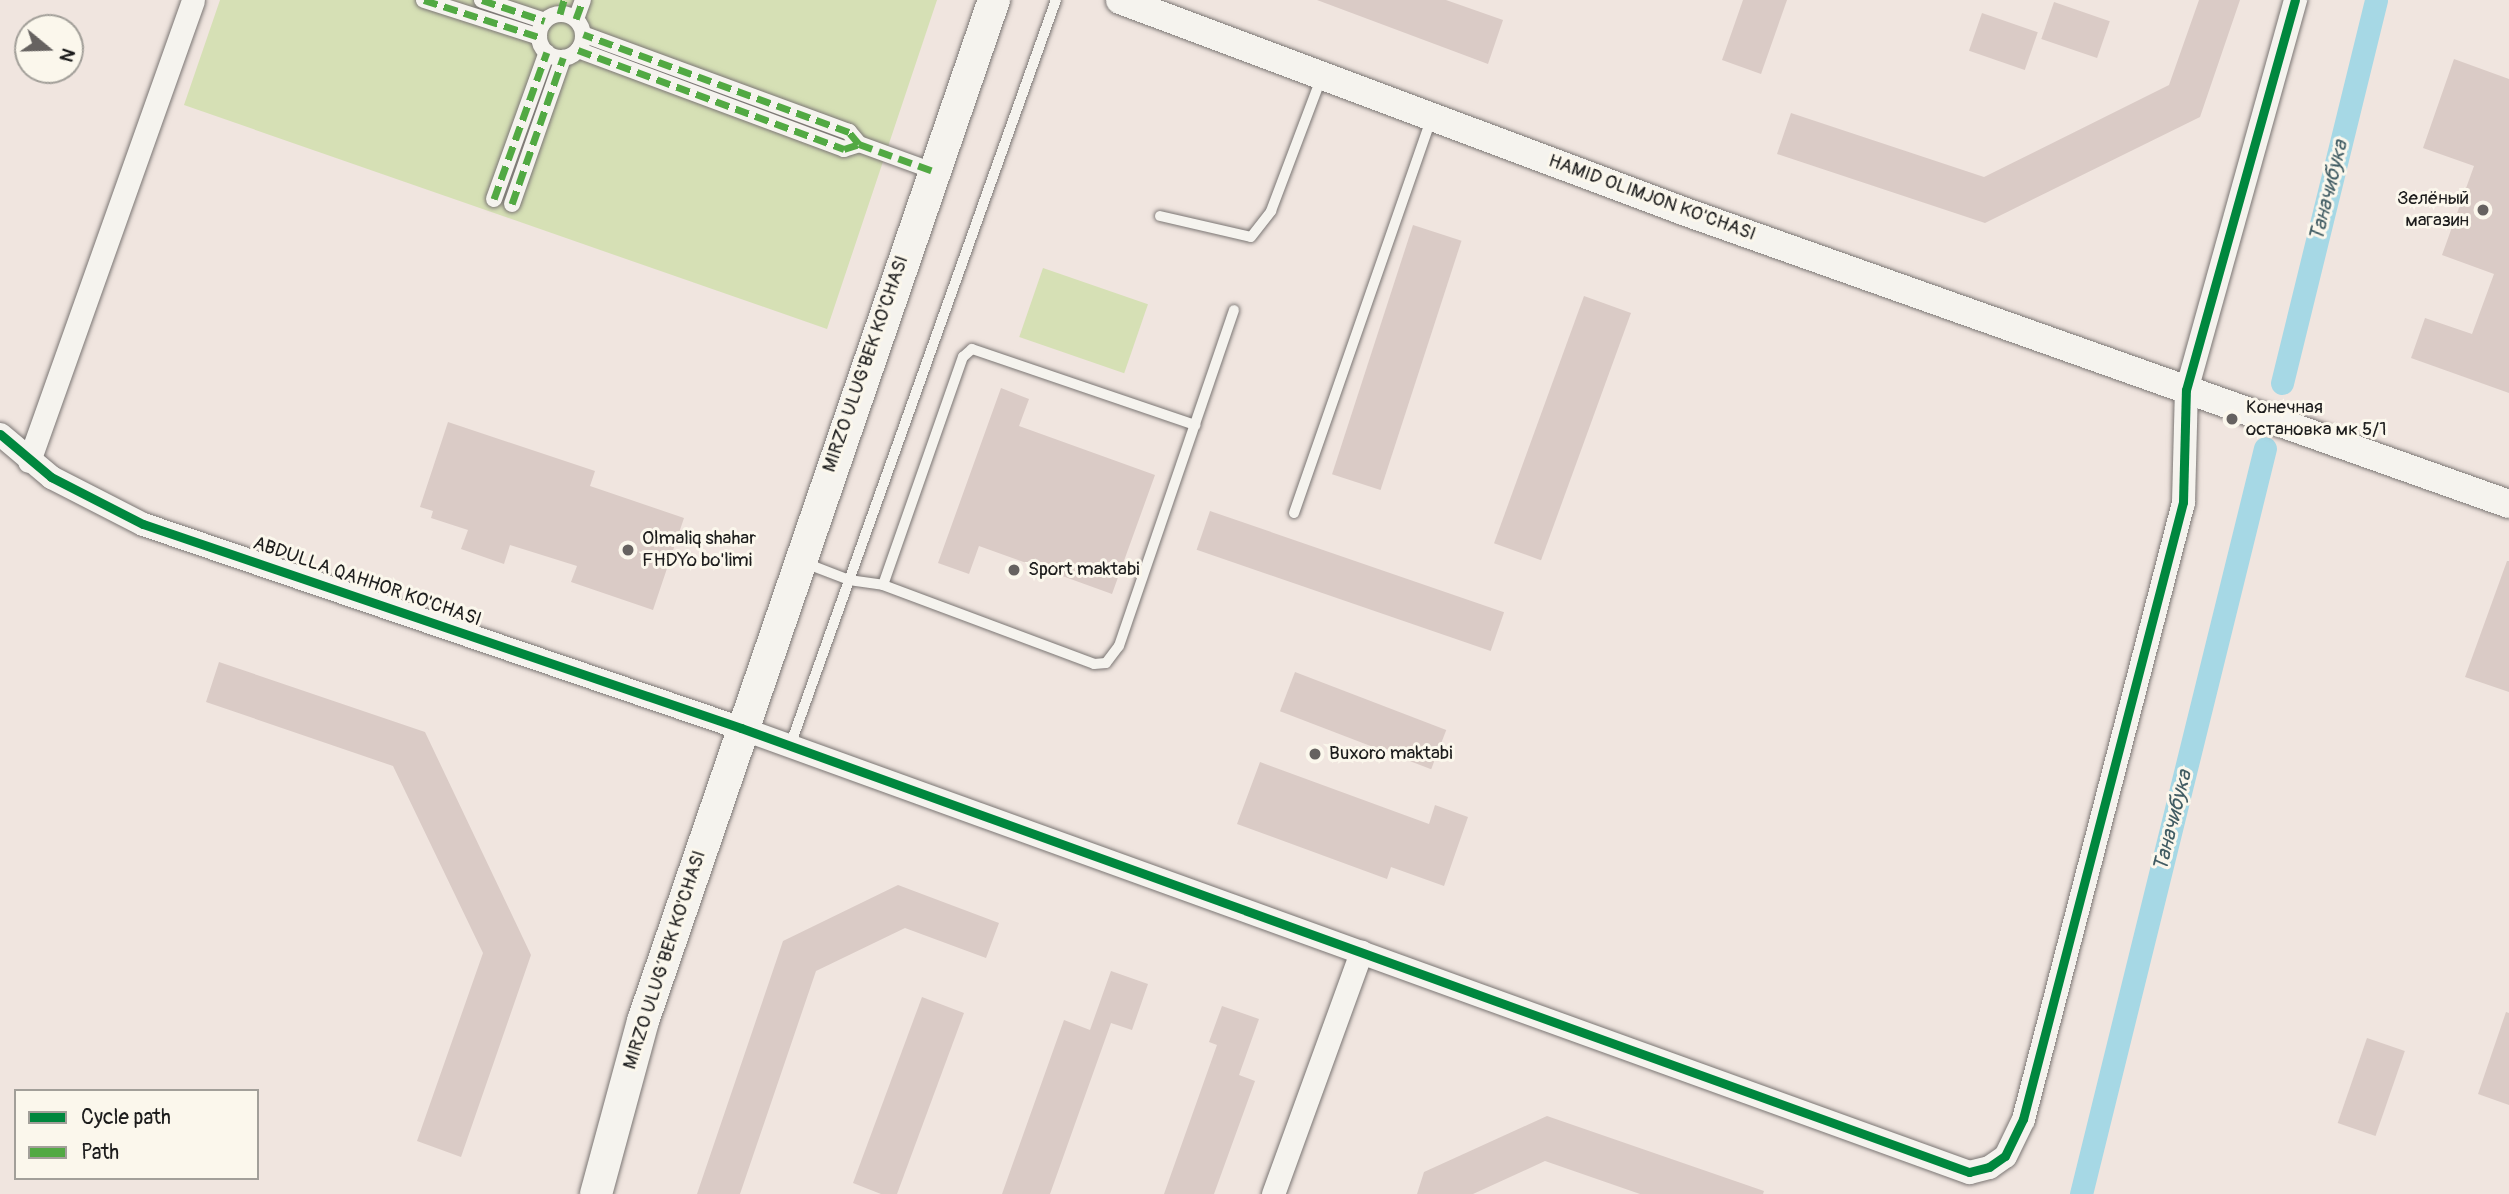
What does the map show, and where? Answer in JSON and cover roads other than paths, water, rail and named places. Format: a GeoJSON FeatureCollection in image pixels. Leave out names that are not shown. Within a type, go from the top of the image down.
{"type":"FeatureCollection","features":[{"type":"Feature","properties":{"kind":"main road","name":"MIRZO ULUG'BEK KO'CHASI"},"geometry":{"type":"LineString","coordinates":[[741,728],[994,0]]}},
{"type":"Feature","properties":{"kind":"main road","name":"MIRZO ULUG‘BEK KO'CHASI"},"geometry":{"type":"LineString","coordinates":[[596,1194],[643,1021],[741,728]]}},
{"type":"Feature","properties":{"kind":"street"},"geometry":{"type":"LineString","coordinates":[[29,461],[193,0]]}},
{"type":"Feature","properties":{"kind":"street"},"geometry":{"type":"LineString","coordinates":[[424,0],[542,29]]}},
{"type":"Feature","properties":{"kind":"street"},"geometry":{"type":"LineString","coordinates":[[482,0],[542,29]]}},
{"type":"Feature","properties":{"kind":"street"},"geometry":{"type":"LineString","coordinates":[[512,204],[580,27],[583,0]]}},
{"type":"Feature","properties":{"kind":"street","name":"HAMID OLIMJON KO'CHASI"},"geometry":{"type":"LineString","coordinates":[[1120,0],[1432,117],[2186,390],[2509,503]]}},
{"type":"Feature","properties":{"kind":"street","name":"ABDULLA QAHHOR KO'CHASI"},"geometry":{"type":"LineString","coordinates":[[0,434],[29,461],[82,495],[143,524],[741,728],[1969,1172],[1989,1167],[2005,1156],[2023,1119],[2183,502],[2186,390],[2295,0]]}},
{"type":"Feature","properties":{"kind":"street"},"geometry":{"type":"LineString","coordinates":[[542,29],[562,7],[580,27],[849,132],[859,145],[933,171]]}},
{"type":"Feature","properties":{"kind":"street"},"geometry":{"type":"LineString","coordinates":[[494,199],[547,52],[542,29]]}},
{"type":"Feature","properties":{"kind":"street"},"geometry":{"type":"LineString","coordinates":[[547,52],[570,54],[844,149],[859,145]]}},
{"type":"Feature","properties":{"kind":"street"},"geometry":{"type":"LineString","coordinates":[[1273,1194],[1360,952]]}},
{"type":"Feature","properties":{"kind":"lane"},"geometry":{"type":"LineString","coordinates":[[790,746],[1056,0]]}},
{"type":"Feature","properties":{"kind":"lane"},"geometry":{"type":"LineString","coordinates":[[1160,216],[1251,237],[1271,211],[1322,76]]}},
{"type":"Feature","properties":{"kind":"lane"},"geometry":{"type":"LineString","coordinates":[[1294,513],[1432,117]]}},
{"type":"Feature","properties":{"kind":"lane"},"geometry":{"type":"LineString","coordinates":[[799,561],[849,580],[883,585],[1094,664],[1106,663],[1119,646],[1234,310]]}},
{"type":"Feature","properties":{"kind":"lane"},"geometry":{"type":"LineString","coordinates":[[883,585],[963,357],[972,349],[1195,425]]}},
{"type":"Feature","properties":{"kind":"waterway","name":"Таначибука"},"geometry":{"type":"LineString","coordinates":[[2282,383],[2376,0]]}},
{"type":"Feature","properties":{"kind":"waterway","name":"Таначибука"},"geometry":{"type":"LineString","coordinates":[[2081,1194],[2265,448]]}},
{"type":"Feature","properties":{"kind":"place","name":"Зелёный магазин"},"geometry":{"type":"Point","coordinates":[2483,210]}},
{"type":"Feature","properties":{"kind":"place","name":"Конечная остановка мк 5/1"},"geometry":{"type":"Point","coordinates":[2232,419]}},
{"type":"Feature","properties":{"kind":"place","name":"Olmaliq shahar FHDYo bo'limi"},"geometry":{"type":"Point","coordinates":[628,550]}},
{"type":"Feature","properties":{"kind":"place","name":"Sport maktabi"},"geometry":{"type":"Point","coordinates":[1014,570]}},
{"type":"Feature","properties":{"kind":"place","name":"Buxoro maktabi"},"geometry":{"type":"Point","coordinates":[1315,754]}}]}
